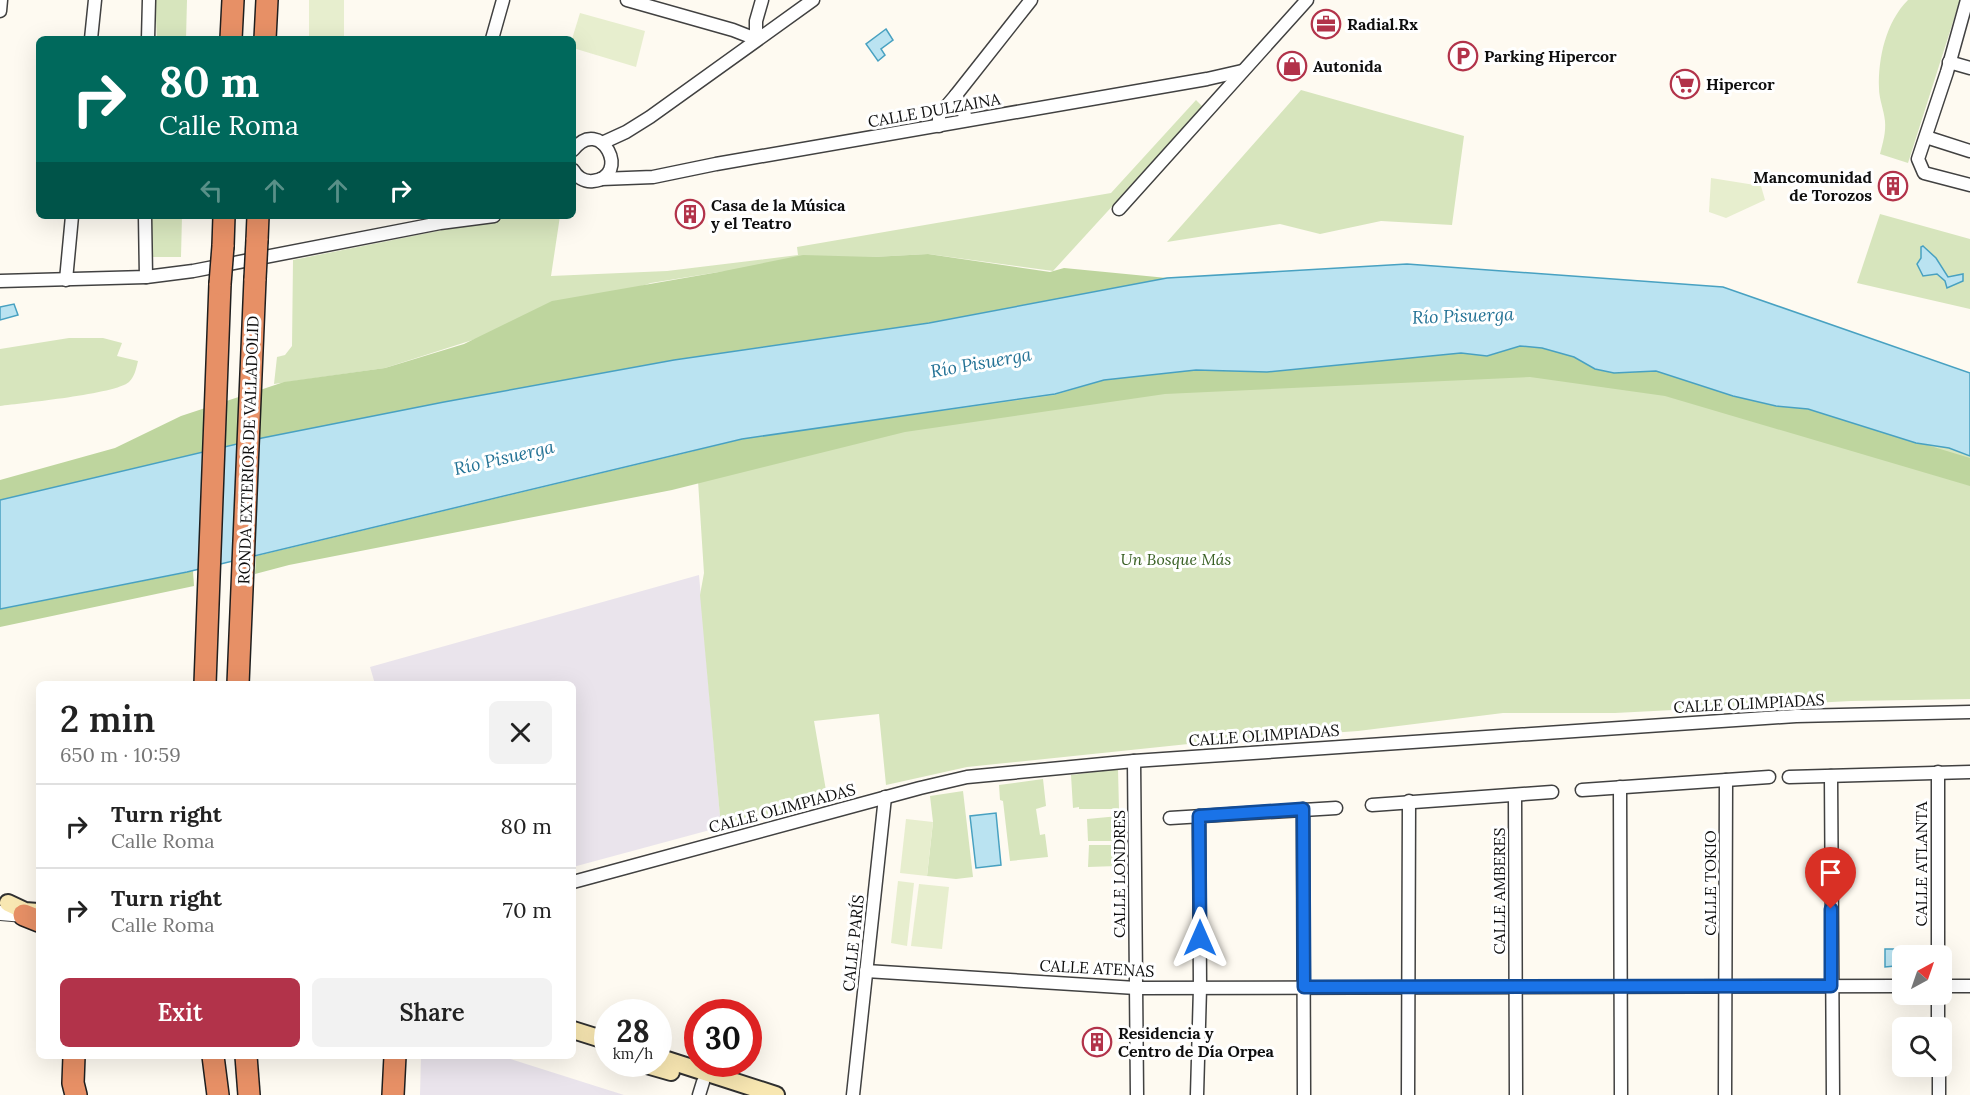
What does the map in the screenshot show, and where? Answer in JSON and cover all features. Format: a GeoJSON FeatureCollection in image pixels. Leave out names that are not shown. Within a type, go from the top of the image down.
{"type":"FeatureCollection","features":[{"type":"Feature","properties":{"kind":"highway"},"geometry":{"type":"LineString","coordinates":[[231,36],[232,0]]}},
{"type":"Feature","properties":{"kind":"highway"},"geometry":{"type":"LineString","coordinates":[[265,36],[267,0]]}},
{"type":"Feature","properties":{"kind":"highway","name":"RONDA EXTERIOR DE VALLADOLID"},"geometry":{"type":"LineString","coordinates":[[205,681],[224,219]]}},
{"type":"Feature","properties":{"kind":"highway","name":"RONDA EXTERIOR DE VALLADOLID"},"geometry":{"type":"LineString","coordinates":[[238,681],[258,219]]}},
{"type":"Feature","properties":{"kind":"highway"},"geometry":{"type":"LineString","coordinates":[[65,1059],[66,1095]]}},
{"type":"Feature","properties":{"kind":"highway"},"geometry":{"type":"LineString","coordinates":[[74,1059],[73,1083],[76,1095]]}},
{"type":"Feature","properties":{"kind":"highway"},"geometry":{"type":"LineString","coordinates":[[246,1059],[249,1095]]}},
{"type":"Feature","properties":{"kind":"highway"},"geometry":{"type":"LineString","coordinates":[[393,1095],[395,1059]]}},
{"type":"Feature","properties":{"kind":"highway"},"geometry":{"type":"LineString","coordinates":[[401,1095],[403,1059]]}},
{"type":"Feature","properties":{"kind":"highway"},"geometry":{"type":"LineString","coordinates":[[204,1095],[213,1060]]}},
{"type":"Feature","properties":{"kind":"highway"},"geometry":{"type":"LineString","coordinates":[[213,1060],[218,1095]]}},
{"type":"Feature","properties":{"kind":"main road"},"geometry":{"type":"LineString","coordinates":[[576,1031],[594,1037]]}},
{"type":"Feature","properties":{"kind":"main road"},"geometry":{"type":"LineString","coordinates":[[576,1043],[594,1048]]}},
{"type":"Feature","properties":{"kind":"main road"},"geometry":{"type":"LineString","coordinates":[[672,1062],[776,1095]]}},
{"type":"Feature","properties":{"kind":"main road"},"geometry":{"type":"LineString","coordinates":[[672,1068],[695,1075],[701,1088]]}},
{"type":"Feature","properties":{"kind":"main road"},"geometry":{"type":"LineString","coordinates":[[672,1076],[701,1088],[745,1095]]}},
{"type":"Feature","properties":{"kind":"main road"},"geometry":{"type":"LineString","coordinates":[[701,1088],[715,1081],[760,1095]]}},
{"type":"Feature","properties":{"kind":"street"},"geometry":{"type":"LineString","coordinates":[[0,11],[1,0]]}},
{"type":"Feature","properties":{"kind":"street"},"geometry":{"type":"LineString","coordinates":[[91,36],[95,0]]}},
{"type":"Feature","properties":{"kind":"street"},"geometry":{"type":"LineString","coordinates":[[148,36],[150,0]]}},
{"type":"Feature","properties":{"kind":"street"},"geometry":{"type":"LineString","coordinates":[[493,36],[503,0]]}},
{"type":"Feature","properties":{"kind":"street"},"geometry":{"type":"LineString","coordinates":[[627,0],[733,30],[756,39]]}},
{"type":"Feature","properties":{"kind":"street"},"geometry":{"type":"LineString","coordinates":[[756,39],[756,21],[762,0]]}},
{"type":"Feature","properties":{"kind":"street"},"geometry":{"type":"LineString","coordinates":[[576,148],[584,141],[602,143],[626,132],[813,0]]}},
{"type":"Feature","properties":{"kind":"street"},"geometry":{"type":"LineString","coordinates":[[939,126],[939,115],[1031,0]]}},
{"type":"Feature","properties":{"kind":"street"},"geometry":{"type":"LineString","coordinates":[[1119,209],[1306,0]]}},
{"type":"Feature","properties":{"kind":"street"},"geometry":{"type":"LineString","coordinates":[[1967,0],[1918,159],[1924,173],[1970,185]]}},
{"type":"Feature","properties":{"kind":"street"},"geometry":{"type":"LineString","coordinates":[[1949,62],[1970,68]]}},
{"type":"Feature","properties":{"kind":"street","name":"CALLE DULZAINA"},"geometry":{"type":"LineString","coordinates":[[576,177],[587,181],[652,177],[967,120],[1207,80],[1242,71]]}},
{"type":"Feature","properties":{"kind":"street"},"geometry":{"type":"LineString","coordinates":[[956,95],[967,120]]}},
{"type":"Feature","properties":{"kind":"street"},"geometry":{"type":"LineString","coordinates":[[601,179],[609,171],[611,157],[626,132]]}},
{"type":"Feature","properties":{"kind":"street"},"geometry":{"type":"LineString","coordinates":[[1926,137],[1970,151]]}},
{"type":"Feature","properties":{"kind":"street"},"geometry":{"type":"LineString","coordinates":[[602,143],[611,157],[632,177]]}},
{"type":"Feature","properties":{"kind":"street"},"geometry":{"type":"LineString","coordinates":[[66,280],[72,219]]}},
{"type":"Feature","properties":{"kind":"street"},"geometry":{"type":"LineString","coordinates":[[145,219],[146,277]]}},
{"type":"Feature","properties":{"kind":"street"},"geometry":{"type":"LineString","coordinates":[[0,281],[146,277],[204,269],[440,220]]}},
{"type":"Feature","properties":{"kind":"street","name":"CALLE OLIMPIADAS"},"geometry":{"type":"LineString","coordinates":[[576,881],[967,777],[1134,761],[1796,716],[1970,712]]}},
{"type":"Feature","properties":{"kind":"street","name":"CALLE LONDRES"},"geometry":{"type":"LineString","coordinates":[[1134,761],[1137,1095]]}},
{"type":"Feature","properties":{"kind":"street","name":"CALLE ATLANTA"},"geometry":{"type":"LineString","coordinates":[[1938,772],[1938,945]]}},
{"type":"Feature","properties":{"kind":"street"},"geometry":{"type":"LineString","coordinates":[[1790,777],[1970,772]]}},
{"type":"Feature","properties":{"kind":"street"},"geometry":{"type":"LineString","coordinates":[[1831,776],[1833,1095]]}},
{"type":"Feature","properties":{"kind":"street"},"geometry":{"type":"LineString","coordinates":[[1582,790],[1769,777]]}},
{"type":"Feature","properties":{"kind":"street","name":"CALLE TOKIO"},"geometry":{"type":"LineString","coordinates":[[1725,1095],[1726,780]]}},
{"type":"Feature","properties":{"kind":"street"},"geometry":{"type":"LineString","coordinates":[[1620,787],[1621,1095]]}},
{"type":"Feature","properties":{"kind":"street"},"geometry":{"type":"LineString","coordinates":[[1372,805],[1552,792]]}},
{"type":"Feature","properties":{"kind":"street","name":"CALLE AMBERES"},"geometry":{"type":"LineString","coordinates":[[1515,795],[1516,1095]]}},
{"type":"Feature","properties":{"kind":"street","name":"CALLE PARÍS"},"geometry":{"type":"LineString","coordinates":[[852,1094],[885,797]]}},
{"type":"Feature","properties":{"kind":"street"},"geometry":{"type":"LineString","coordinates":[[1408,1095],[1409,801]]}},
{"type":"Feature","properties":{"kind":"street"},"geometry":{"type":"LineString","coordinates":[[1170,818],[1336,808]]}},
{"type":"Feature","properties":{"kind":"street"},"geometry":{"type":"LineString","coordinates":[[1303,809],[1304,1095]]}},
{"type":"Feature","properties":{"kind":"street"},"geometry":{"type":"LineString","coordinates":[[1197,1095],[1200,988],[1199,816]]}},
{"type":"Feature","properties":{"kind":"street","name":"CALLE ATENAS"},"geometry":{"type":"LineString","coordinates":[[866,971],[1136,988],[1892,986]]}},
{"type":"Feature","properties":{"kind":"street"},"geometry":{"type":"LineString","coordinates":[[1952,986],[1970,986]]}},
{"type":"Feature","properties":{"kind":"street"},"geometry":{"type":"LineString","coordinates":[[1939,1077],[1939,1095]]}},
{"type":"Feature","properties":{"kind":"shaded area"},"geometry":{"type":"Polygon","coordinates":[[[699,575],[721,827],[576,866],[576,681],[374,681],[370,667],[699,575]]]}},
{"type":"Feature","properties":{"kind":"shaded area"},"geometry":{"type":"Polygon","coordinates":[[[421,1059],[510,1059],[624,1095],[420,1095],[421,1059]]]}},
{"type":"Feature","properties":{"kind":"green space"},"geometry":{"type":"Polygon","coordinates":[[[155,0],[187,0],[186,36],[157,36],[155,0]]]}},
{"type":"Feature","properties":{"kind":"green space"},"geometry":{"type":"Polygon","coordinates":[[[309,0],[344,0],[344,36],[309,36],[309,0]]]}},
{"type":"Feature","properties":{"kind":"green space"},"geometry":{"type":"Polygon","coordinates":[[[1908,0],[1960,0],[1908,163],[1880,154],[1885,125],[1879,88],[1880,65],[1885,41],[1894,19],[1908,0]]]}},
{"type":"Feature","properties":{"kind":"green space"},"geometry":{"type":"Polygon","coordinates":[[[580,13],[645,31],[636,67],[576,49],[576,36],[573,36],[580,13]]]}},
{"type":"Feature","properties":{"kind":"green space"},"geometry":{"type":"Polygon","coordinates":[[[1301,90],[1464,136],[1452,225],[1381,221],[1320,234],[1280,224],[1167,242],[1301,90]]]}},
{"type":"Feature","properties":{"kind":"green space"},"geometry":{"type":"Polygon","coordinates":[[[1196,100],[1203,107],[1053,271],[928,254],[719,272],[651,283],[385,368],[274,384],[277,357],[285,355],[292,346],[293,260],[497,219],[560,219],[551,276],[667,271],[798,255],[797,247],[1111,193],[1196,100]]]}},
{"type":"Feature","properties":{"kind":"green space"},"geometry":{"type":"Polygon","coordinates":[[[1711,178],[1761,186],[1765,200],[1726,218],[1709,212],[1711,178]]]}},
{"type":"Feature","properties":{"kind":"green space"},"geometry":{"type":"Polygon","coordinates":[[[1880,214],[1970,239],[1970,309],[1857,283],[1880,214]]]}},
{"type":"Feature","properties":{"kind":"green space"},"geometry":{"type":"Polygon","coordinates":[[[152,219],[182,219],[181,257],[151,257],[152,219]]]}},
{"type":"Feature","properties":{"kind":"green space"},"geometry":{"type":"Polygon","coordinates":[[[928,254],[1050,272],[1064,268],[1167,278],[929,323],[674,360],[444,402],[262,438],[0,500],[0,480],[115,448],[181,416],[284,382],[385,368],[464,344],[552,301],[803,255],[873,257],[928,254]]]}},
{"type":"Feature","properties":{"kind":"green space"},"geometry":{"type":"Polygon","coordinates":[[[69,338],[103,338],[122,343],[117,356],[138,361],[133,377],[121,386],[106,390],[0,406],[0,349],[69,338]]]}},
{"type":"Feature","properties":{"kind":"green space"},"geometry":{"type":"Polygon","coordinates":[[[1520,346],[1542,348],[1574,357],[1595,369],[1614,373],[1656,371],[1733,396],[1776,406],[1808,409],[1970,458],[1970,486],[1665,396],[1530,377],[1165,394],[905,432],[672,490],[289,565],[255,574],[256,556],[748,438],[1055,395],[1104,380],[1196,370],[1267,372],[1461,353],[1487,356],[1520,346]]]}},
{"type":"Feature","properties":{"kind":"green space","name":"Un Bosque Más"},"geometry":{"type":"Polygon","coordinates":[[[1461,353],[1949,448],[1970,456],[1970,699],[1851,701],[1615,713],[1503,713],[1358,731],[1217,741],[967,767],[886,785],[879,714],[814,721],[828,802],[721,827],[700,595],[704,573],[696,450],[742,439],[1104,380],[1461,353]]]}},
{"type":"Feature","properties":{"kind":"green space"},"geometry":{"type":"Polygon","coordinates":[[[193,571],[194,586],[0,627],[0,609],[193,571]]]}},
{"type":"Feature","properties":{"kind":"green space"},"geometry":{"type":"Polygon","coordinates":[[[1118,769],[1119,809],[1073,808],[1071,775],[1118,769]]]}},
{"type":"Feature","properties":{"kind":"green space"},"geometry":{"type":"Polygon","coordinates":[[[1043,779],[1046,806],[1036,809],[1040,835],[1045,834],[1048,857],[1010,861],[999,785],[1043,779]]]}},
{"type":"Feature","properties":{"kind":"green space"},"geometry":{"type":"Polygon","coordinates":[[[963,791],[973,877],[956,879],[927,876],[933,822],[930,796],[963,791]]]}},
{"type":"Feature","properties":{"kind":"green space"},"geometry":{"type":"Polygon","coordinates":[[[1119,816],[1118,841],[1088,841],[1087,819],[1119,816]]]}},
{"type":"Feature","properties":{"kind":"green space"},"geometry":{"type":"Polygon","coordinates":[[[906,819],[933,822],[927,876],[900,873],[906,819]]]}},
{"type":"Feature","properties":{"kind":"green space"},"geometry":{"type":"Polygon","coordinates":[[[1089,845],[1118,845],[1117,866],[1088,867],[1089,845]]]}},
{"type":"Feature","properties":{"kind":"green space"},"geometry":{"type":"Polygon","coordinates":[[[898,881],[914,883],[907,946],[891,943],[898,881]]]}},
{"type":"Feature","properties":{"kind":"green space"},"geometry":{"type":"Polygon","coordinates":[[[919,884],[949,887],[942,949],[911,946],[919,884]]]}},
{"type":"Feature","properties":{"kind":"water"},"geometry":{"type":"Polygon","coordinates":[[[886,29],[893,40],[881,49],[885,55],[878,61],[866,44],[886,29]]]}},
{"type":"Feature","properties":{"kind":"water"},"geometry":{"type":"Polygon","coordinates":[[[1923,246],[1936,258],[1948,277],[1963,274],[1963,281],[1947,288],[1945,281],[1937,274],[1923,276],[1917,264],[1921,258],[1921,247],[1923,246]]]}},
{"type":"Feature","properties":{"kind":"water","name":"Río Pisuerga"},"geometry":{"type":"Polygon","coordinates":[[[1407,264],[1723,287],[1970,373],[1970,456],[1949,448],[1916,443],[1808,409],[1776,406],[1733,396],[1656,371],[1614,373],[1595,369],[1574,357],[1542,348],[1520,346],[1487,356],[1461,353],[1267,372],[1196,370],[1104,380],[1055,394],[742,439],[187,572],[0,609],[0,500],[262,438],[674,360],[929,323],[1167,278],[1407,264]]]}},
{"type":"Feature","properties":{"kind":"water"},"geometry":{"type":"Polygon","coordinates":[[[14,304],[18,315],[0,320],[0,307],[14,304]]]}},
{"type":"Feature","properties":{"kind":"water"},"geometry":{"type":"Polygon","coordinates":[[[996,813],[1001,865],[976,868],[970,816],[996,813]]]}},
{"type":"Feature","properties":{"kind":"water"},"geometry":{"type":"Polygon","coordinates":[[[1885,949],[1892,949],[1892,966],[1885,967],[1885,949]]]}},
{"type":"Feature","properties":{"kind":"place","name":"Radial.Rx"},"geometry":{"type":"Point","coordinates":[1326,24]}},
{"type":"Feature","properties":{"kind":"place","name":"Parking Hipercor"},"geometry":{"type":"Point","coordinates":[1463,56]}},
{"type":"Feature","properties":{"kind":"place","name":"Autonida"},"geometry":{"type":"Point","coordinates":[1292,66]}},
{"type":"Feature","properties":{"kind":"place","name":"Hipercor"},"geometry":{"type":"Point","coordinates":[1685,84]}},
{"type":"Feature","properties":{"kind":"place","name":"Mancomunidad de Torozos"},"geometry":{"type":"Point","coordinates":[1893,186]}},
{"type":"Feature","properties":{"kind":"place","name":"Casa de la Música y el Teatro"},"geometry":{"type":"Point","coordinates":[690,214]}},
{"type":"Feature","properties":{"kind":"place","name":"Residencia y Centro de Día Orpea"},"geometry":{"type":"Point","coordinates":[1097,1042]}},
{"type":"Feature","properties":{"kind":"route"},"geometry":{"type":"LineString","coordinates":[[1200,938],[1199,816],[1303,809],[1304,987],[1831,986],[1831,909]]}}]}
